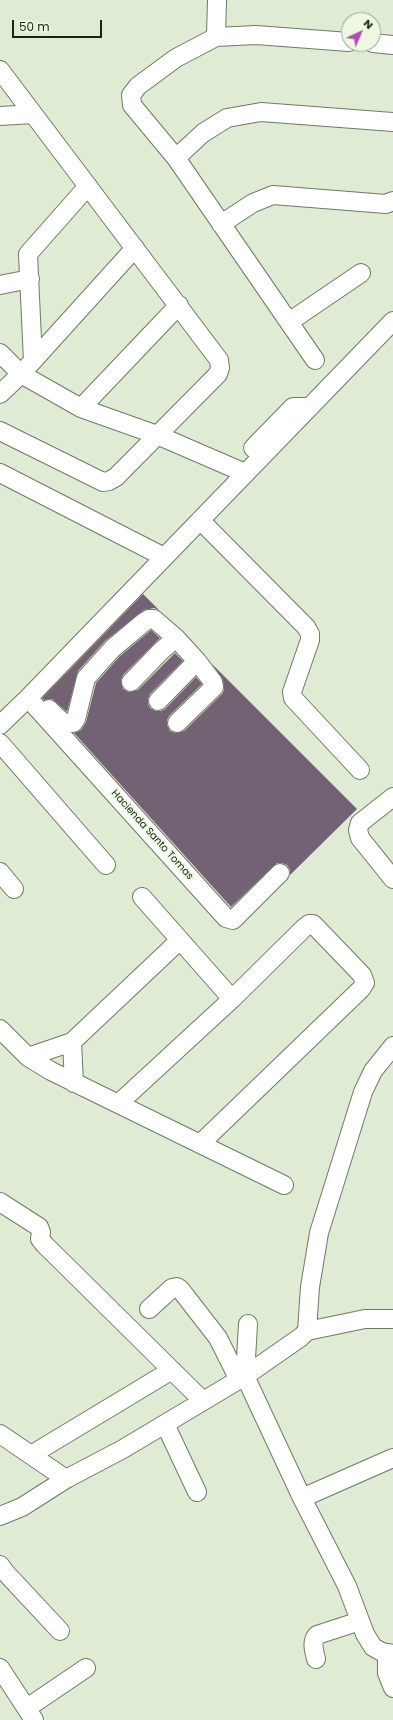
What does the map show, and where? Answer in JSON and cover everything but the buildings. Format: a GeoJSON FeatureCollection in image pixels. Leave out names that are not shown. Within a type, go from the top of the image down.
{"type":"FeatureCollection","features":[{"type":"Feature","properties":{"kind":"street"},"geometry":{"type":"LineString","coordinates":[[216,37],[217,0]]}},
{"type":"Feature","properties":{"kind":"street"},"geometry":{"type":"LineString","coordinates":[[315,360],[176,158],[132,105],[131,95],[138,86],[176,58],[216,37],[256,35],[341,41]]}},
{"type":"Feature","properties":{"kind":"street"},"geometry":{"type":"LineString","coordinates":[[381,44],[393,45]]}},
{"type":"Feature","properties":{"kind":"street"},"geometry":{"type":"LineString","coordinates":[[0,70],[178,305],[218,360],[220,368],[218,374],[116,477],[109,481],[103,482],[0,431]]}},
{"type":"Feature","properties":{"kind":"street"},"geometry":{"type":"LineString","coordinates":[[176,158],[203,133],[228,118],[261,112],[393,122]]}},
{"type":"Feature","properties":{"kind":"street"},"geometry":{"type":"LineString","coordinates":[[0,116],[33,114]]}},
{"type":"Feature","properties":{"kind":"street"},"geometry":{"type":"LineString","coordinates":[[33,361],[28,254],[88,186]]}},
{"type":"Feature","properties":{"kind":"street"},"geometry":{"type":"LineString","coordinates":[[221,224],[253,203],[273,195],[386,204],[393,201]]}},
{"type":"Feature","properties":{"kind":"street"},"geometry":{"type":"LineString","coordinates":[[0,394],[21,374],[135,248]]}},
{"type":"Feature","properties":{"kind":"street"},"geometry":{"type":"LineString","coordinates":[[289,322],[361,273]]}},
{"type":"Feature","properties":{"kind":"street"},"geometry":{"type":"LineString","coordinates":[[0,285],[30,279]]}},
{"type":"Feature","properties":{"kind":"street"},"geometry":{"type":"LineString","coordinates":[[81,408],[178,305]]}},
{"type":"Feature","properties":{"kind":"street"},"geometry":{"type":"LineString","coordinates":[[0,725],[30,696],[159,554],[240,471],[310,407],[393,321]]}},
{"type":"Feature","properties":{"kind":"street"},"geometry":{"type":"LineString","coordinates":[[0,353],[21,374],[81,408],[157,435],[240,471]]}},
{"type":"Feature","properties":{"kind":"street"},"geometry":{"type":"LineString","coordinates":[[159,554],[200,520],[240,471]]}},
{"type":"Feature","properties":{"kind":"street"},"geometry":{"type":"LineString","coordinates":[[0,473],[159,554]]}},
{"type":"Feature","properties":{"kind":"street"},"geometry":{"type":"LineString","coordinates":[[200,520],[306,628],[310,634],[310,640],[292,692],[293,698],[360,770]]}},
{"type":"Feature","properties":{"kind":"street"},"geometry":{"type":"LineString","coordinates":[[30,696],[63,722],[68,724],[73,722],[76,719],[86,678],[113,648],[144,622],[149,619],[154,619],[176,638],[213,682],[214,686],[177,723]]}},
{"type":"Feature","properties":{"kind":"street"},"geometry":{"type":"LineString","coordinates":[[131,682],[176,638]]}},
{"type":"Feature","properties":{"kind":"street"},"geometry":{"type":"LineString","coordinates":[[158,701],[197,662]]}},
{"type":"Feature","properties":{"kind":"street","name":"Hacienda Santo Tomas"},"geometry":{"type":"LineString","coordinates":[[30,696],[226,918],[233,920],[280,873]]}},
{"type":"Feature","properties":{"kind":"street"},"geometry":{"type":"LineString","coordinates":[[0,743],[106,865]]}},
{"type":"Feature","properties":{"kind":"street"},"geometry":{"type":"LineString","coordinates":[[393,797],[360,823],[358,830],[360,838],[393,879]]}},
{"type":"Feature","properties":{"kind":"street"},"geometry":{"type":"LineString","coordinates":[[0,872],[14,889]]}},
{"type":"Feature","properties":{"kind":"street"},"geometry":{"type":"LineString","coordinates":[[142,897],[232,999]]}},
{"type":"Feature","properties":{"kind":"street"},"geometry":{"type":"LineString","coordinates":[[118,1104],[232,999],[309,924],[313,924],[362,976],[365,983],[361,989],[200,1144]]}},
{"type":"Feature","properties":{"kind":"street"},"geometry":{"type":"LineString","coordinates":[[28,1057],[72,1042],[180,940]]}},
{"type":"Feature","properties":{"kind":"street"},"geometry":{"type":"LineString","coordinates":[[0,1029],[28,1057],[51,1071],[284,1184]]}},
{"type":"Feature","properties":{"kind":"street"},"geometry":{"type":"LineString","coordinates":[[72,1042],[74,1083]]}},
{"type":"Feature","properties":{"kind":"street"},"geometry":{"type":"LineString","coordinates":[[0,1516],[22,1507],[66,1479],[123,1450],[242,1378],[302,1337],[307,1331],[310,1287],[319,1233],[363,1092],[374,1071],[393,1046]]}},
{"type":"Feature","properties":{"kind":"street"},"geometry":{"type":"LineString","coordinates":[[0,1202],[39,1227],[41,1232],[40,1239],[45,1245],[203,1401]]}},
{"type":"Feature","properties":{"kind":"street"},"geometry":{"type":"LineString","coordinates":[[149,1309],[172,1288],[177,1287],[218,1338],[242,1378],[347,1586],[360,1621],[373,1647],[390,1654],[387,1674],[393,1688]]}},
{"type":"Feature","properties":{"kind":"street"},"geometry":{"type":"LineString","coordinates":[[307,1331],[365,1319],[393,1319]]}},
{"type":"Feature","properties":{"kind":"street"},"geometry":{"type":"LineString","coordinates":[[242,1378],[248,1324]]}},
{"type":"Feature","properties":{"kind":"street"},"geometry":{"type":"LineString","coordinates":[[30,1454],[172,1370]]}},
{"type":"Feature","properties":{"kind":"street"},"geometry":{"type":"LineString","coordinates":[[165,1424],[197,1492]]}},
{"type":"Feature","properties":{"kind":"street"},"geometry":{"type":"LineString","coordinates":[[0,1434],[66,1479]]}},
{"type":"Feature","properties":{"kind":"street"},"geometry":{"type":"LineString","coordinates":[[302,1498],[393,1458]]}},
{"type":"Feature","properties":{"kind":"street"},"geometry":{"type":"LineString","coordinates":[[0,1565],[60,1631]]}},
{"type":"Feature","properties":{"kind":"street"},"geometry":{"type":"LineString","coordinates":[[316,1659],[314,1637],[360,1621]]}},
{"type":"Feature","properties":{"kind":"street"},"geometry":{"type":"LineString","coordinates":[[0,1668],[30,1714],[86,1668]]}}]}
